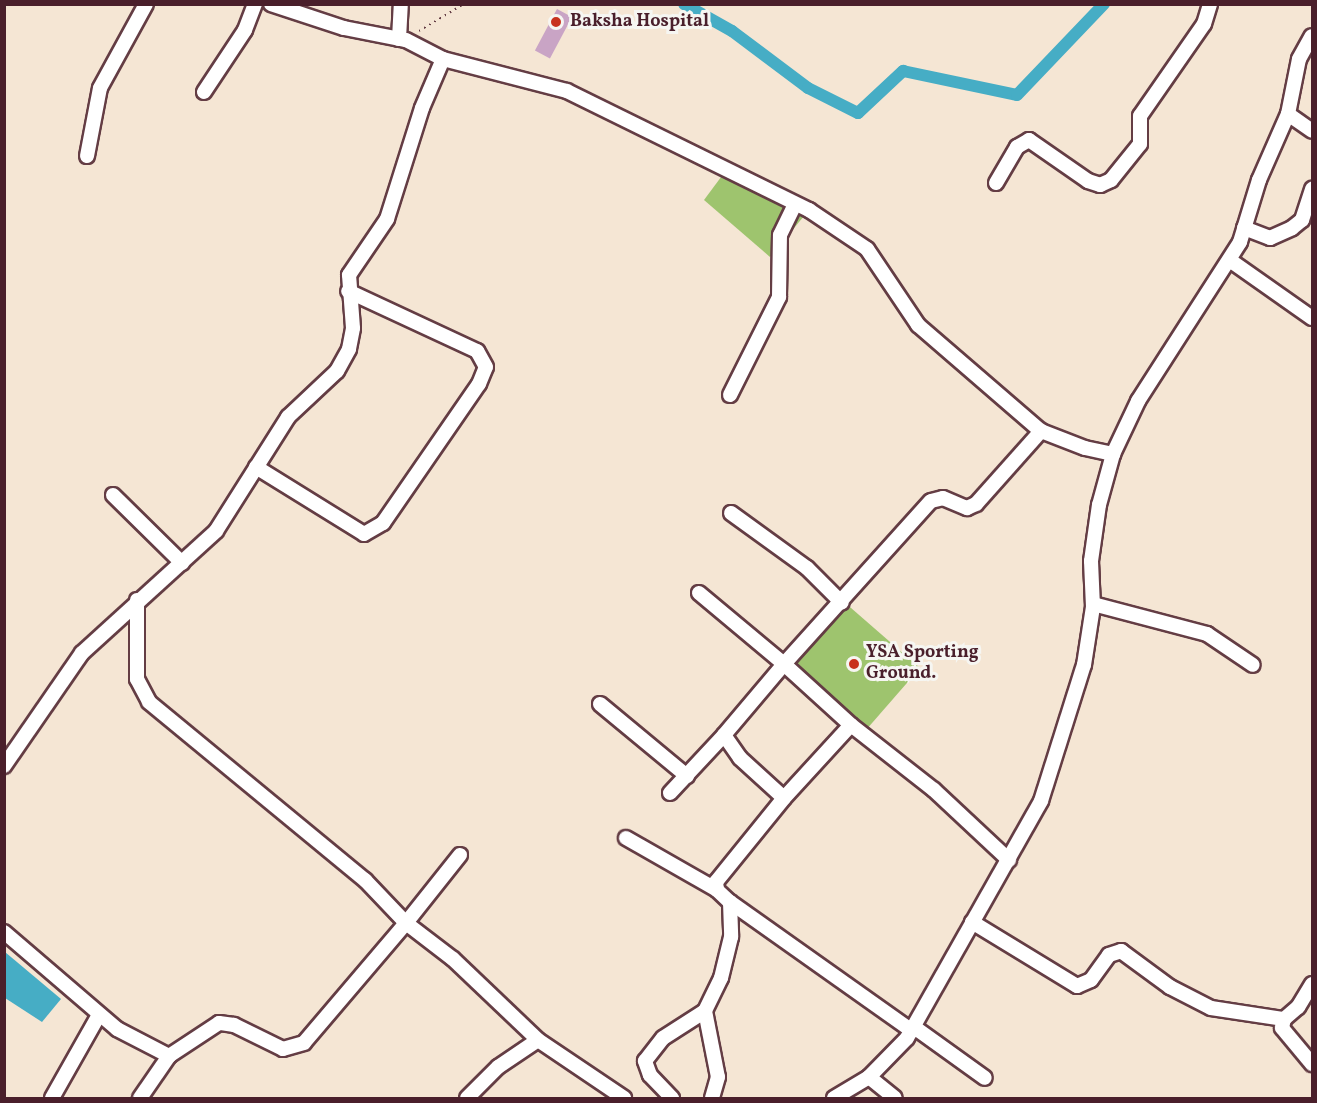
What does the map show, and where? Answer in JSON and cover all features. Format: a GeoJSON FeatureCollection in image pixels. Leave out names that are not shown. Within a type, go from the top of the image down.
{"type":"FeatureCollection","features":[{"type":"Feature","properties":{"kind":"street"},"geometry":{"type":"LineString","coordinates":[[87,156],[100,88],[146,4]]}},
{"type":"Feature","properties":{"kind":"street"},"geometry":{"type":"LineString","coordinates":[[204,92],[245,30],[255,4]]}},
{"type":"Feature","properties":{"kind":"street"},"geometry":{"type":"LineString","coordinates":[[272,4],[344,28],[403,39],[443,59],[567,92],[654,131],[824,218],[867,249],[918,325],[1041,431],[1085,448],[1113,454]]}},
{"type":"Feature","properties":{"kind":"street"},"geometry":{"type":"LineString","coordinates":[[401,4],[403,39]]}},
{"type":"Feature","properties":{"kind":"street"},"geometry":{"type":"LineString","coordinates":[[996,183],[1017,147],[1029,140],[1088,181],[1100,185],[1111,180],[1140,144],[1140,116],[1204,24],[1210,4]]}},
{"type":"Feature","properties":{"kind":"street"},"geometry":{"type":"LineString","coordinates":[[834,1098],[869,1077],[913,1029],[972,922],[1010,860],[1041,801],[1064,738],[1084,665],[1093,604],[1091,561],[1099,505],[1113,454],[1166,355],[1210,285],[1231,261],[1259,180],[1288,114],[1299,59],[1312,36]]}},
{"type":"Feature","properties":{"kind":"street"},"geometry":{"type":"LineString","coordinates":[[4,766],[73,664],[137,600],[216,531],[288,417],[337,371],[345,356],[353,328],[348,291],[349,275],[387,219],[422,108],[443,59]]}},
{"type":"Feature","properties":{"kind":"street"},"geometry":{"type":"LineString","coordinates":[[1288,114],[1312,131]]}},
{"type":"Feature","properties":{"kind":"street"},"geometry":{"type":"LineString","coordinates":[[1244,228],[1264,237],[1278,236],[1302,220],[1311,196]]}},
{"type":"Feature","properties":{"kind":"street"},"geometry":{"type":"LineString","coordinates":[[730,395],[779,297],[780,235],[795,204]]}},
{"type":"Feature","properties":{"kind":"street"},"geometry":{"type":"LineString","coordinates":[[1231,261],[1312,318]]}},
{"type":"Feature","properties":{"kind":"street"},"geometry":{"type":"LineString","coordinates":[[256,467],[364,534],[383,523],[478,384],[486,367],[477,351],[348,291]]}},
{"type":"Feature","properties":{"kind":"street"},"geometry":{"type":"LineString","coordinates":[[670,793],[931,501],[943,498],[967,508],[976,504],[1041,431]]}},
{"type":"Feature","properties":{"kind":"street"},"geometry":{"type":"LineString","coordinates":[[113,495],[182,562]]}},
{"type":"Feature","properties":{"kind":"street"},"geometry":{"type":"LineString","coordinates":[[731,513],[807,568],[842,603]]}},
{"type":"Feature","properties":{"kind":"street"},"geometry":{"type":"LineString","coordinates":[[699,593],[784,664],[851,725],[934,790],[1010,860]]}},
{"type":"Feature","properties":{"kind":"street"},"geometry":{"type":"LineString","coordinates":[[137,600],[136,679],[149,702],[365,880],[538,1040],[624,1098]]}},
{"type":"Feature","properties":{"kind":"street"},"geometry":{"type":"LineString","coordinates":[[1093,604],[1207,634],[1253,665]]}},
{"type":"Feature","properties":{"kind":"street"},"geometry":{"type":"LineString","coordinates":[[600,704],[687,776]]}},
{"type":"Feature","properties":{"kind":"street"},"geometry":{"type":"LineString","coordinates":[[717,890],[718,878],[784,798],[851,725]]}},
{"type":"Feature","properties":{"kind":"street"},"geometry":{"type":"LineString","coordinates":[[724,735],[741,758],[784,798]]}},
{"type":"Feature","properties":{"kind":"street"},"geometry":{"type":"LineString","coordinates":[[626,838],[717,890],[730,902],[986,1078]]}},
{"type":"Feature","properties":{"kind":"street"},"geometry":{"type":"LineString","coordinates":[[140,1098],[169,1056],[183,1050],[206,1029],[227,1023],[283,1049],[301,1045],[429,896],[460,855]]}},
{"type":"Feature","properties":{"kind":"street"},"geometry":{"type":"LineString","coordinates":[[672,1098],[650,1075],[645,1061],[663,1038],[705,1011],[729,953],[730,902]]}},
{"type":"Feature","properties":{"kind":"street"},"geometry":{"type":"LineString","coordinates":[[972,922],[1077,986],[1091,980],[1109,955],[1121,951],[1170,987],[1211,1008],[1284,1019],[1298,1007],[1312,984]]}},
{"type":"Feature","properties":{"kind":"street"},"geometry":{"type":"LineString","coordinates":[[4,932],[117,1029],[169,1056]]}},
{"type":"Feature","properties":{"kind":"street"},"geometry":{"type":"LineString","coordinates":[[705,1011],[718,1070],[712,1098]]}},
{"type":"Feature","properties":{"kind":"street"},"geometry":{"type":"LineString","coordinates":[[52,1098],[99,1015]]}},
{"type":"Feature","properties":{"kind":"street"},"geometry":{"type":"LineString","coordinates":[[1284,1019],[1284,1034],[1312,1064]]}},
{"type":"Feature","properties":{"kind":"street"},"geometry":{"type":"LineString","coordinates":[[467,1098],[498,1067],[538,1040]]}},
{"type":"Feature","properties":{"kind":"street"},"geometry":{"type":"LineString","coordinates":[[869,1077],[895,1098]]}},
{"type":"Feature","properties":{"kind":"path"},"geometry":{"type":"LineString","coordinates":[[403,39],[464,4]]}},
{"type":"Feature","properties":{"kind":"green space"},"geometry":{"type":"Polygon","coordinates":[[[727,169],[809,210],[770,257],[704,200],[727,169]]]}},
{"type":"Feature","properties":{"kind":"green space","name":"YSA Sporting Ground."},"geometry":{"type":"Polygon","coordinates":[[[843,601],[920,668],[867,729],[790,662],[843,601]]]}},
{"type":"Feature","properties":{"kind":"water"},"geometry":{"type":"Polygon","coordinates":[[[5,952],[61,999],[42,1022],[5,998],[5,952]]]}},
{"type":"Feature","properties":{"kind":"building"},"geometry":{"type":"Polygon","coordinates":[[[557,9],[572,17],[550,58],[535,50],[557,9]]]}},
{"type":"Feature","properties":{"kind":"waterway"},"geometry":{"type":"LineString","coordinates":[[684,4],[732,31],[808,88],[858,113],[903,71],[1017,95],[1104,4]]}},
{"type":"Feature","properties":{"kind":"place","name":"Baksha Hospital"},"geometry":{"type":"Point","coordinates":[556,22]}},
{"type":"Feature","properties":{"kind":"place","name":"YSA Sporting Ground."},"geometry":{"type":"Point","coordinates":[854,664]}}]}
